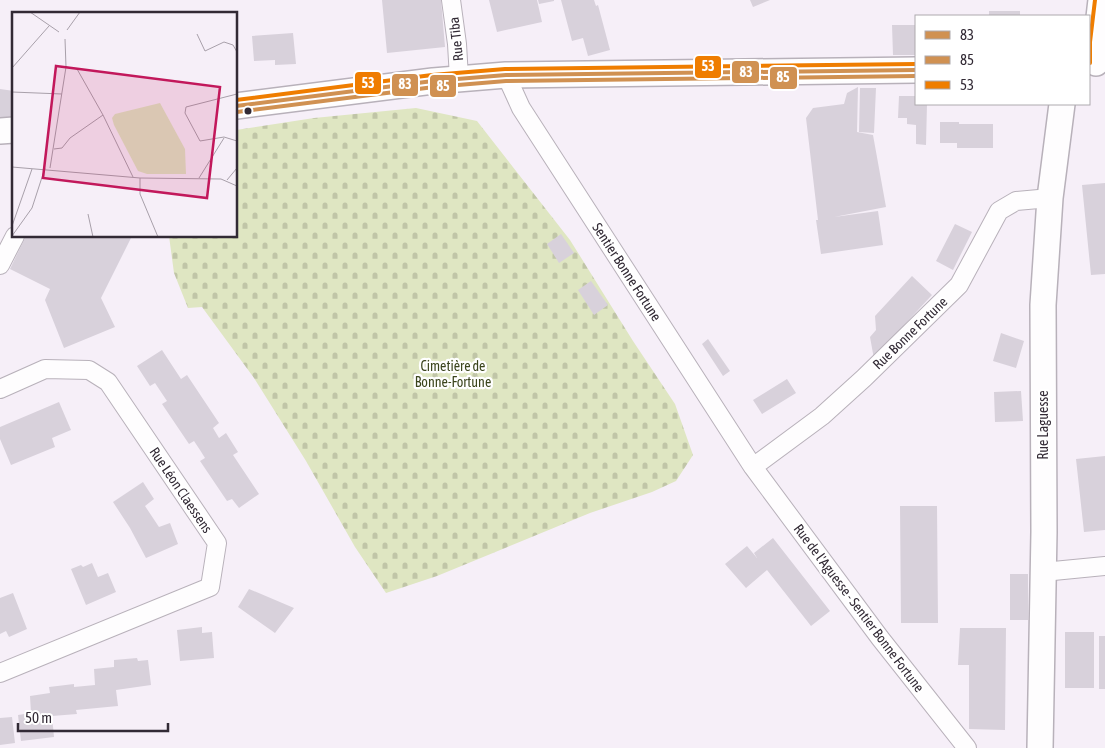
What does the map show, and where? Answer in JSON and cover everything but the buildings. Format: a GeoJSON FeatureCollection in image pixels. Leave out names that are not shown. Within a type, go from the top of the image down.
{"type":"FeatureCollection","features":[{"type":"Feature","properties":{"kind":"street","name":"Rue Tiba"},"geometry":{"type":"LineString","coordinates":[[451,0],[460,78]]}},
{"type":"Feature","properties":{"kind":"street"},"geometry":{"type":"LineString","coordinates":[[1097,64],[1096,42],[1101,0]]}},
{"type":"Feature","properties":{"kind":"street"},"geometry":{"type":"LineString","coordinates":[[238,106],[460,78],[506,75],[915,70]]}},
{"type":"Feature","properties":{"kind":"street","name":"Sentier Bonne Fortune"},"geometry":{"type":"LineString","coordinates":[[506,75],[521,108],[753,467]]}},
{"type":"Feature","properties":{"kind":"street","name":"Rue Laguesse"},"geometry":{"type":"LineString","coordinates":[[1040,748],[1044,532],[1043,305],[1050,198],[1062,105]]}},
{"type":"Feature","properties":{"kind":"street","name":"Rue Bonne Fortune"},"geometry":{"type":"LineString","coordinates":[[753,467],[822,416],[864,378],[959,285],[999,211],[1016,200],[1050,198]]}},
{"type":"Feature","properties":{"kind":"street"},"geometry":{"type":"LineString","coordinates":[[0,265],[13,238]]}},
{"type":"Feature","properties":{"kind":"street","name":"Rue Léon Claessens"},"geometry":{"type":"LineString","coordinates":[[0,389],[45,369],[89,370],[108,382],[217,543],[210,587],[0,673]]}},
{"type":"Feature","properties":{"kind":"street","name":"Rue de l'Aguesse - Sentier Bonne Fortune"},"geometry":{"type":"LineString","coordinates":[[753,467],[880,638],[967,748]]}},
{"type":"Feature","properties":{"kind":"street"},"geometry":{"type":"LineString","coordinates":[[1043,572],[1105,566]]}},
{"type":"Feature","properties":{"kind":"green space","name":"Cimetière de Bonne-Fortune"},"geometry":{"type":"Polygon","coordinates":[[[416,108],[477,121],[570,240],[675,404],[693,455],[676,481],[652,492],[590,513],[437,576],[386,593],[355,547],[306,461],[254,378],[202,307],[188,308],[174,273],[169,238],[238,238],[238,130],[314,118],[416,108]]]}},
{"type":"Feature","properties":{"kind":"transit line","name":"53"},"geometry":{"type":"LineString","coordinates":[[1090,63],[1090,42],[1095,0]]}},
{"type":"Feature","properties":{"kind":"transit line","name":"53"},"geometry":{"type":"LineString","coordinates":[[238,100],[432,75],[505,69],[915,64]]}},
{"type":"Feature","properties":{"kind":"transit line","name":"83"},"geometry":{"type":"LineString","coordinates":[[238,106],[433,81],[506,75],[915,70]]}},
{"type":"Feature","properties":{"kind":"transit line","name":"85"},"geometry":{"type":"LineString","coordinates":[[238,112],[434,87],[506,81],[915,76]]}}]}
